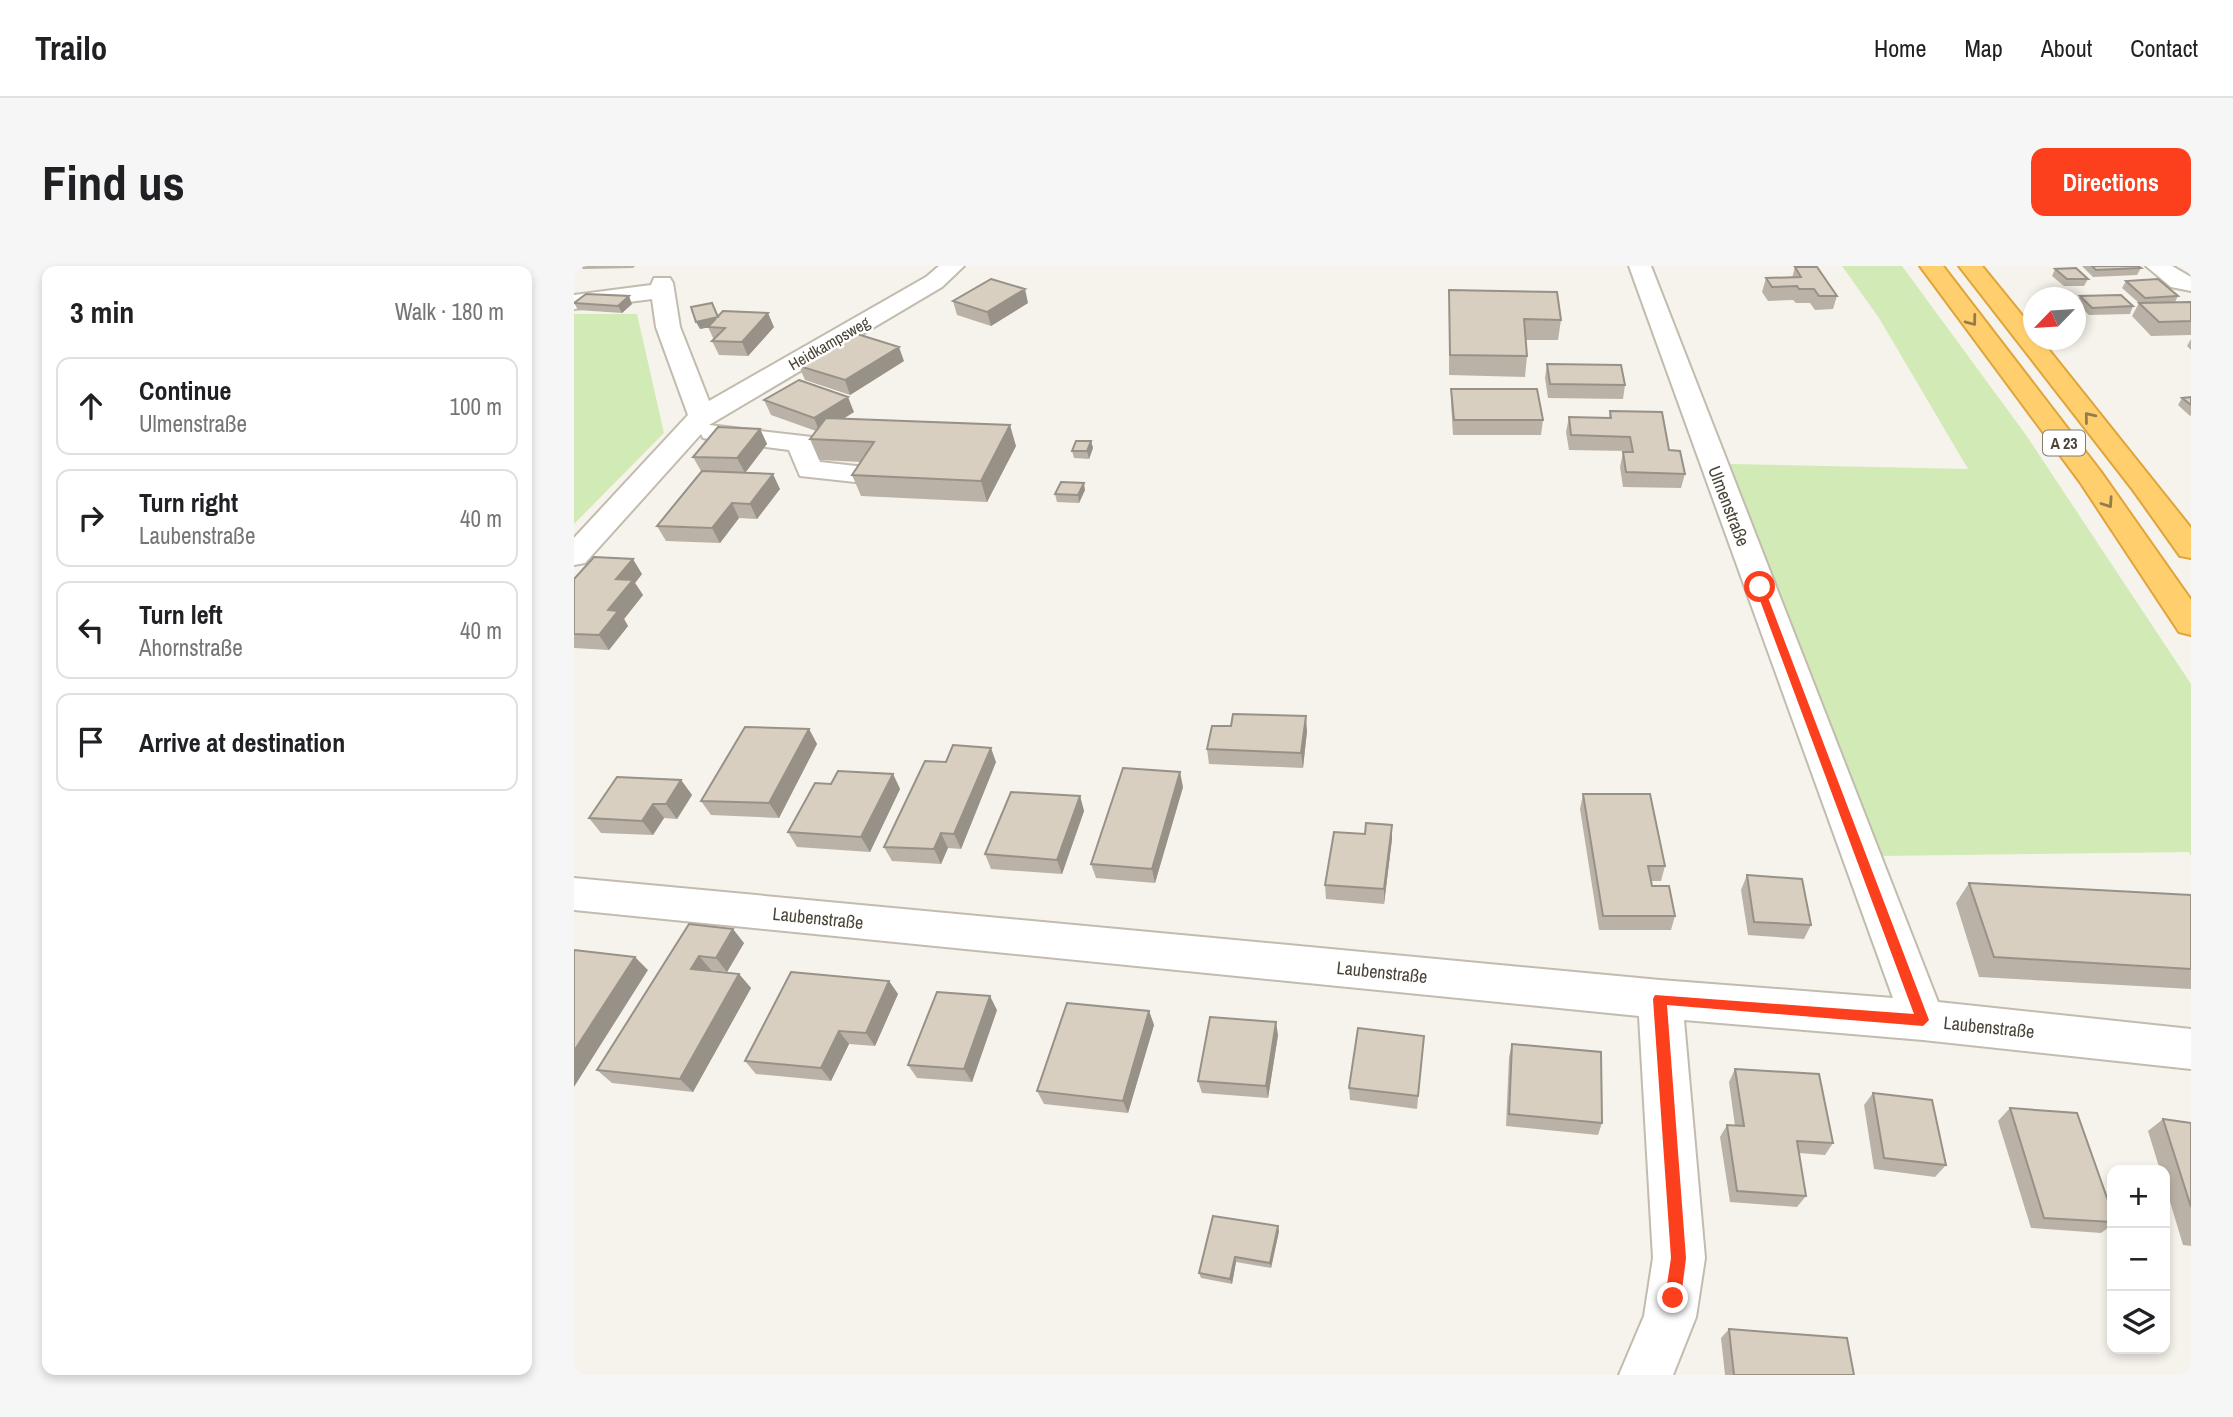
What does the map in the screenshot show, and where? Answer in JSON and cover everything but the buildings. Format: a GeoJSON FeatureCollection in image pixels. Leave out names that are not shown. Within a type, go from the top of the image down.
{"type":"FeatureCollection","features":[{"type":"Feature","properties":{"kind":"highway","name":"A 23"},"geometry":{"type":"LineString","coordinates":[[1931,266],[2091,478],[2191,624]]}},
{"type":"Feature","properties":{"kind":"highway","name":"A 23"},"geometry":{"type":"LineString","coordinates":[[1970,266],[2191,548]]}},
{"type":"Feature","properties":{"kind":"street","name":"Heidkampsweg"},"geometry":{"type":"LineString","coordinates":[[574,556],[696,422],[934,282],[953,266]]}},
{"type":"Feature","properties":{"kind":"street","name":"Ulmenstraße"},"geometry":{"type":"LineString","coordinates":[[1640,266],[1923,1020]]}},
{"type":"Feature","properties":{"kind":"street"},"geometry":{"type":"LineString","coordinates":[[2158,266],[2179,282],[2191,284]]}},
{"type":"Feature","properties":{"kind":"street"},"geometry":{"type":"LineString","coordinates":[[2183,266],[2191,276]]}},
{"type":"Feature","properties":{"kind":"street"},"geometry":{"type":"LineString","coordinates":[[574,302],[661,287],[668,327],[696,422],[803,443],[803,455],[810,470],[855,473]]}},
{"type":"Feature","properties":{"kind":"street","name":"Laubenstraße"},"geometry":{"type":"LineString","coordinates":[[574,894],[1660,999],[1923,1020],[2191,1049]]}},
{"type":"Feature","properties":{"kind":"street"},"geometry":{"type":"LineString","coordinates":[[1646,1375],[1670,1317],[1679,1258],[1660,999]]}},
{"type":"Feature","properties":{"kind":"green space"},"geometry":{"type":"Polygon","coordinates":[[[1842,266],[1902,266],[2026,435],[2191,684],[2191,856],[2189,852],[1878,856],[1730,464],[1968,469],[1879,318],[1842,266]]]}},
{"type":"Feature","properties":{"kind":"green space"},"geometry":{"type":"Polygon","coordinates":[[[574,314],[637,314],[664,433],[574,524],[574,314]]]}},
{"type":"Feature","properties":{"kind":"route"},"geometry":{"type":"LineString","coordinates":[[1673,1298],[1679,1258],[1660,999],[1923,1020],[1760,587]]}}]}
